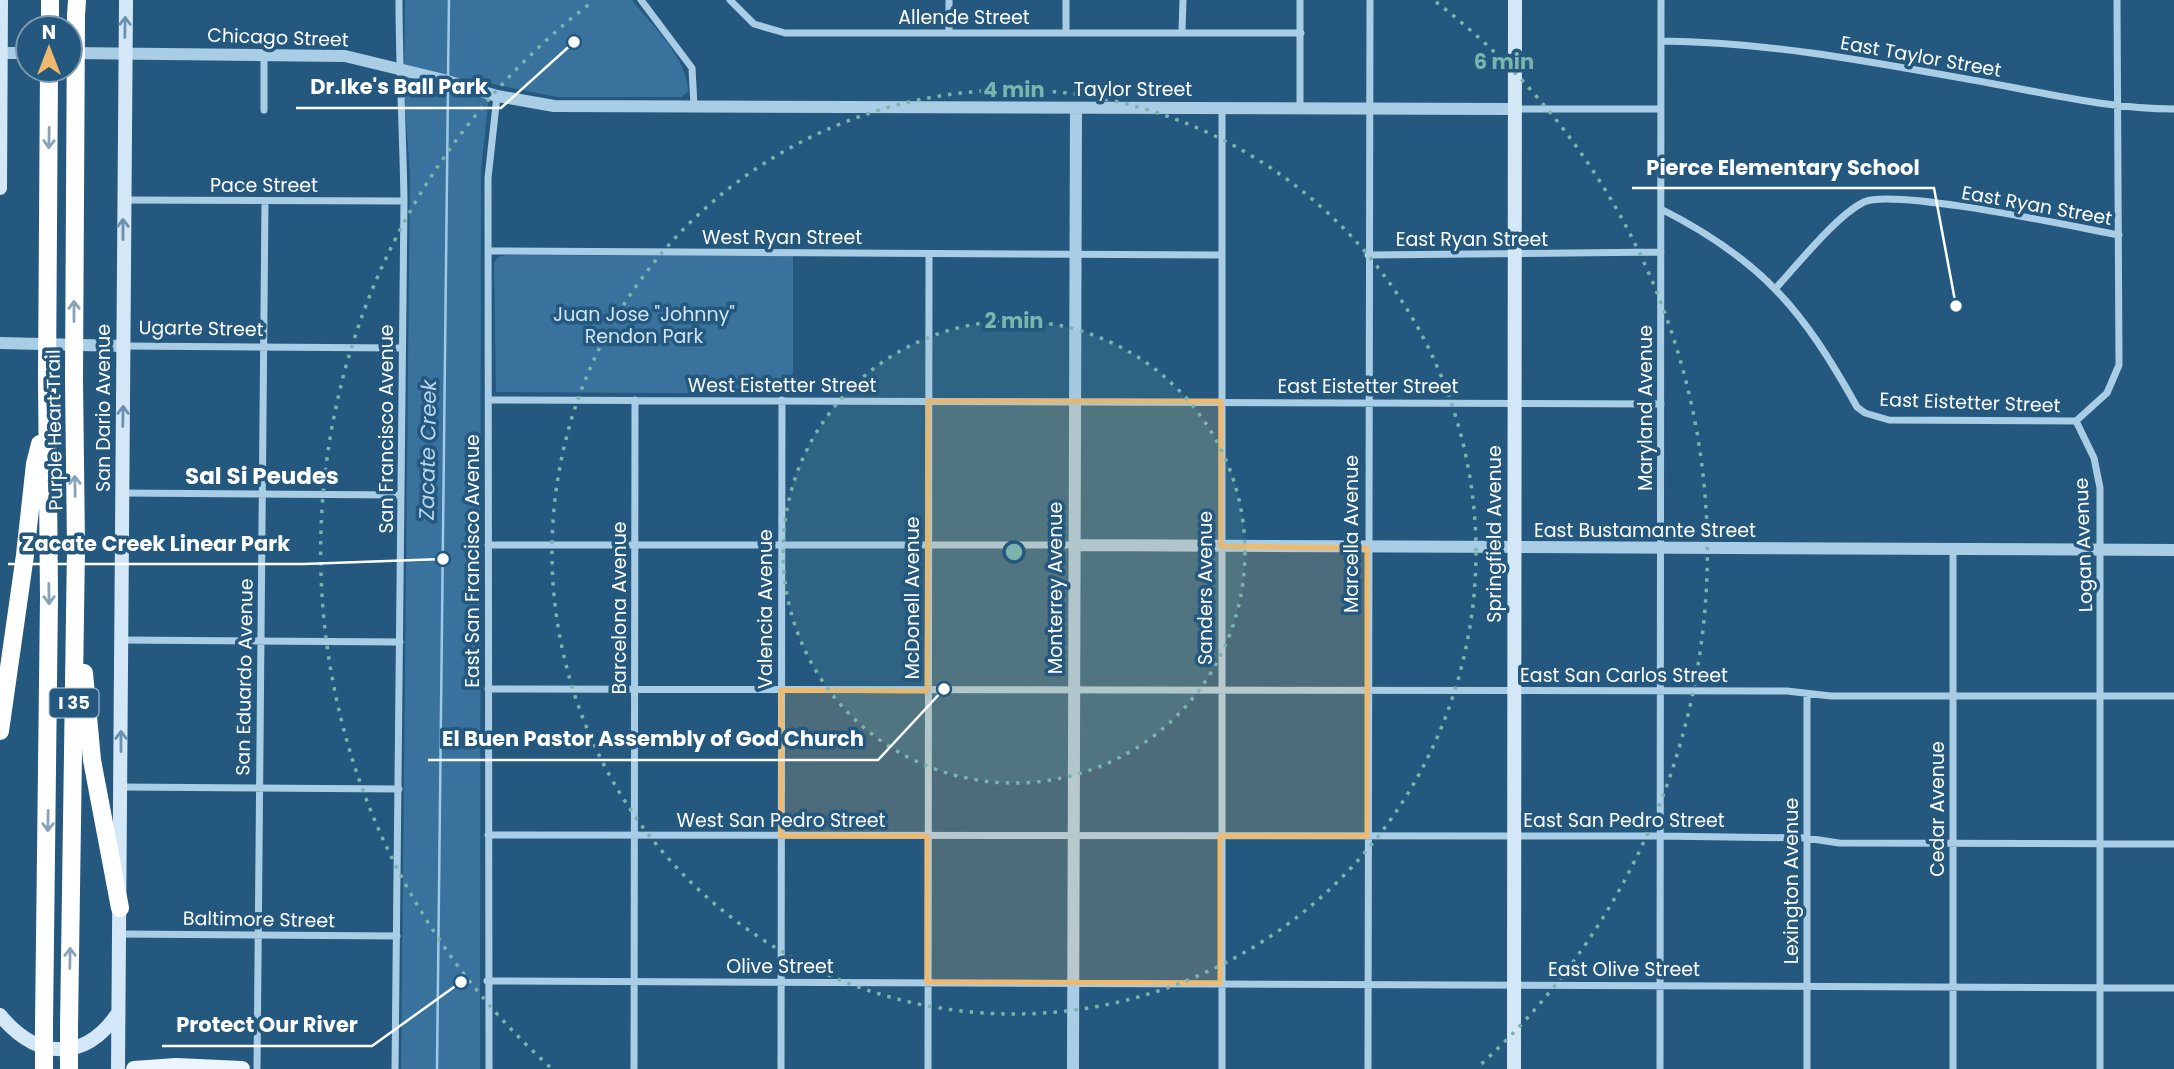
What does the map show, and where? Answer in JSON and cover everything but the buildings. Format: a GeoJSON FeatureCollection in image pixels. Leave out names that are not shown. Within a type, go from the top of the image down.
{"type":"FeatureCollection","features":[{"type":"Feature","properties":{"kind":"highway","name":"Purple Heart Trail"},"geometry":{"type":"LineString","coordinates":[[69,1069],[76,547],[76,8]]}},
{"type":"Feature","properties":{"kind":"highway","name":"Purple Heart Trail"},"geometry":{"type":"LineString","coordinates":[[44,1069],[49,597],[46,424],[50,84]]}},
{"type":"Feature","properties":{"kind":"highway"},"geometry":{"type":"LineString","coordinates":[[0,731],[35,464],[46,424]]}},
{"type":"Feature","properties":{"kind":"highway"},"geometry":{"type":"LineString","coordinates":[[76,547],[92,760],[120,908]]}},
{"type":"Feature","properties":{"kind":"main road"},"geometry":{"type":"LineString","coordinates":[[0,188],[1,0]]}},
{"type":"Feature","properties":{"kind":"main road","name":"San Dario Avenue"},"geometry":{"type":"LineString","coordinates":[[118,1069],[126,0]]}},
{"type":"Feature","properties":{"kind":"main road","name":"Springfield Avenue"},"geometry":{"type":"LineString","coordinates":[[1514,1069],[1515,0]]}},
{"type":"Feature","properties":{"kind":"main road"},"geometry":{"type":"LineString","coordinates":[[0,1015],[20,1038],[33,1044],[47,1048],[74,1048],[92,1042],[118,1013]]}},
{"type":"Feature","properties":{"kind":"main road"},"geometry":{"type":"LineString","coordinates":[[134,1069],[176,1066],[242,1069]]}},
{"type":"Feature","properties":{"kind":"street","name":"San Francisco Avenue"},"geometry":{"type":"LineString","coordinates":[[395,1069],[404,201],[399,0]]}},
{"type":"Feature","properties":{"kind":"street"},"geometry":{"type":"LineString","coordinates":[[641,0],[692,68],[695,106]]}},
{"type":"Feature","properties":{"kind":"street","name":"Allende Street"},"geometry":{"type":"LineString","coordinates":[[730,0],[754,24],[785,33],[1300,33]]}},
{"type":"Feature","properties":{"kind":"street"},"geometry":{"type":"LineString","coordinates":[[950,0],[950,33]]}},
{"type":"Feature","properties":{"kind":"street"},"geometry":{"type":"LineString","coordinates":[[1066,0],[1066,33]]}},
{"type":"Feature","properties":{"kind":"street"},"geometry":{"type":"LineString","coordinates":[[1182,31],[1183,0]]}},
{"type":"Feature","properties":{"kind":"street"},"geometry":{"type":"LineString","coordinates":[[1300,0],[1300,108]]}},
{"type":"Feature","properties":{"kind":"street","name":"Marcella Avenue"},"geometry":{"type":"LineString","coordinates":[[1367,1069],[1370,0]]}},
{"type":"Feature","properties":{"kind":"street","name":"Maryland Avenue"},"geometry":{"type":"LineString","coordinates":[[1660,1069],[1661,0]]}},
{"type":"Feature","properties":{"kind":"street"},"geometry":{"type":"LineString","coordinates":[[2076,421],[2101,401],[2117,376],[2118,0]]}},
{"type":"Feature","properties":{"kind":"street","name":"East Taylor Street"},"geometry":{"type":"LineString","coordinates":[[1661,41],[1722,41],[1794,49],[2119,107],[2174,109]]}},
{"type":"Feature","properties":{"kind":"street","name":"Chicago Street"},"geometry":{"type":"LineString","coordinates":[[84,53],[345,56],[481,91]]}},
{"type":"Feature","properties":{"kind":"street"},"geometry":{"type":"LineString","coordinates":[[264,54],[264,110]]}},
{"type":"Feature","properties":{"kind":"street","name":"Taylor Street"},"geometry":{"type":"LineString","coordinates":[[481,91],[554,106],[1661,109]]}},
{"type":"Feature","properties":{"kind":"street","name":"East San Francisco Avenue"},"geometry":{"type":"LineString","coordinates":[[489,1069],[488,178],[496,96]]}},
{"type":"Feature","properties":{"kind":"street","name":"Monterrey Avenue"},"geometry":{"type":"LineString","coordinates":[[1073,1069],[1076,108]]}},
{"type":"Feature","properties":{"kind":"street","name":"Sanders Avenue"},"geometry":{"type":"LineString","coordinates":[[1222,108],[1222,1069]]}},
{"type":"Feature","properties":{"kind":"street","name":"East Ryan Street"},"geometry":{"type":"LineString","coordinates":[[1776,288],[1851,210],[1877,197],[1914,200],[2119,235]]}},
{"type":"Feature","properties":{"kind":"street","name":"Pace Street"},"geometry":{"type":"LineString","coordinates":[[123,200],[404,201]]}},
{"type":"Feature","properties":{"kind":"street","name":"San Eduardo Avenue"},"geometry":{"type":"LineString","coordinates":[[257,1069],[265,201]]}},
{"type":"Feature","properties":{"kind":"street","name":"East Eistetter Street"},"geometry":{"type":"LineString","coordinates":[[1661,209],[1711,234],[1776,288],[1816,337],[1857,407],[1865,413],[1889,420],[2076,421]]}},
{"type":"Feature","properties":{"kind":"street","name":"West Ryan Street"},"geometry":{"type":"LineString","coordinates":[[489,251],[1075,254]]}},
{"type":"Feature","properties":{"kind":"street","name":"East Ryan Street"},"geometry":{"type":"LineString","coordinates":[[1368,256],[1661,252]]}},
{"type":"Feature","properties":{"kind":"street","name":"McDonell Avenue"},"geometry":{"type":"LineString","coordinates":[[928,1069],[929,254]]}},
{"type":"Feature","properties":{"kind":"street"},"geometry":{"type":"LineString","coordinates":[[1075,254],[1221,255]]}},
{"type":"Feature","properties":{"kind":"street","name":"Ugarte Street"},"geometry":{"type":"LineString","coordinates":[[0,343],[402,348]]}},
{"type":"Feature","properties":{"kind":"street","name":"West Eistetter Street"},"geometry":{"type":"LineString","coordinates":[[488,400],[1075,401]]}},
{"type":"Feature","properties":{"kind":"street","name":"Barcelona Avenue"},"geometry":{"type":"LineString","coordinates":[[634,1069],[635,400]]}},
{"type":"Feature","properties":{"kind":"street","name":"Valencia Avenue"},"geometry":{"type":"LineString","coordinates":[[781,1069],[782,400]]}},
{"type":"Feature","properties":{"kind":"street","name":"East Eistetter Street"},"geometry":{"type":"LineString","coordinates":[[1075,401],[1661,404]]}},
{"type":"Feature","properties":{"kind":"street","name":"Logan Avenue"},"geometry":{"type":"LineString","coordinates":[[2076,421],[2098,474],[2101,550],[2100,1069]]}},
{"type":"Feature","properties":{"kind":"street"},"geometry":{"type":"LineString","coordinates":[[122,493],[401,495]]}},
{"type":"Feature","properties":{"kind":"street"},"geometry":{"type":"LineString","coordinates":[[488,545],[1074,545]]}},
{"type":"Feature","properties":{"kind":"street","name":"East Bustamante Street"},"geometry":{"type":"LineString","coordinates":[[1074,545],[2174,550]]}},
{"type":"Feature","properties":{"kind":"street","name":"Cedar Avenue"},"geometry":{"type":"LineString","coordinates":[[1953,550],[1953,1069]]}},
{"type":"Feature","properties":{"kind":"street"},"geometry":{"type":"LineString","coordinates":[[121,640],[400,642]]}},
{"type":"Feature","properties":{"kind":"street","name":"East San Carlos Street"},"geometry":{"type":"LineString","coordinates":[[488,689],[1660,691],[1831,696],[2174,696]]}},
{"type":"Feature","properties":{"kind":"street","name":"Lexington Avenue"},"geometry":{"type":"LineString","coordinates":[[1807,694],[1807,1069]]}},
{"type":"Feature","properties":{"kind":"street"},"geometry":{"type":"LineString","coordinates":[[121,787],[399,789]]}},
{"type":"Feature","properties":{"kind":"street","name":"West San Pedro Street"},"geometry":{"type":"LineString","coordinates":[[488,835],[1074,836]]}},
{"type":"Feature","properties":{"kind":"street","name":"East San Pedro Street"},"geometry":{"type":"LineString","coordinates":[[1074,836],[1659,836],[1806,838],[1839,843],[2174,844]]}},
{"type":"Feature","properties":{"kind":"street","name":"Baltimore Street"},"geometry":{"type":"LineString","coordinates":[[120,933],[397,936]]}},
{"type":"Feature","properties":{"kind":"street","name":"Olive Street"},"geometry":{"type":"LineString","coordinates":[[487,981],[1073,983]]}},
{"type":"Feature","properties":{"kind":"street","name":"East Olive Street"},"geometry":{"type":"LineString","coordinates":[[1073,983],[2174,988]]}},
{"type":"Feature","properties":{"kind":"highlighted area"},"geometry":{"type":"Polygon","coordinates":[[[928,401],[1221,401],[1221,546],[1367,548],[1367,836],[1220,836],[1220,983],[927,982],[927,836],[781,836],[781,690],[927,691],[928,401]]]}},
{"type":"Feature","properties":{"kind":"green space"},"geometry":{"type":"Polygon","coordinates":[[[405,0],[632,0],[675,54],[682,66],[688,92],[681,97],[557,97],[487,83],[488,106],[481,170],[480,1069],[401,1069],[410,174],[404,94],[405,0]]]}},
{"type":"Feature","properties":{"kind":"green space","name":"Juan Jose \"Johnny\" Rendon Park"},"geometry":{"type":"Polygon","coordinates":[[[793,256],[793,394],[496,392],[494,263],[498,257],[793,256]]]}},
{"type":"Feature","properties":{"kind":"waterway","name":"Zacate Creek"},"geometry":{"type":"LineString","coordinates":[[448,77],[449,0]]}},
{"type":"Feature","properties":{"kind":"waterway","name":"Zacate Creek"},"geometry":{"type":"LineString","coordinates":[[437,1069],[448,87]]}},
{"type":"Feature","properties":{"kind":"place","name":"Dr.Ike's Ball Park"},"geometry":{"type":"Point","coordinates":[574,42]}},
{"type":"Feature","properties":{"kind":"place","name":"Pierce Elementary School"},"geometry":{"type":"Point","coordinates":[1956,306]}},
{"type":"Feature","properties":{"kind":"place","name":"Zacate Creek Linear Park"},"geometry":{"type":"Point","coordinates":[443,559]}},
{"type":"Feature","properties":{"kind":"place","name":"El Buen Pastor Assembly of God Church"},"geometry":{"type":"Point","coordinates":[944,689]}},
{"type":"Feature","properties":{"kind":"place","name":"Protect Our River"},"geometry":{"type":"Point","coordinates":[461,982]}},
{"type":"Feature","properties":{"kind":"district","name":"Sal Si Peudes"},"geometry":{"type":"Point","coordinates":[262,476]}}]}
